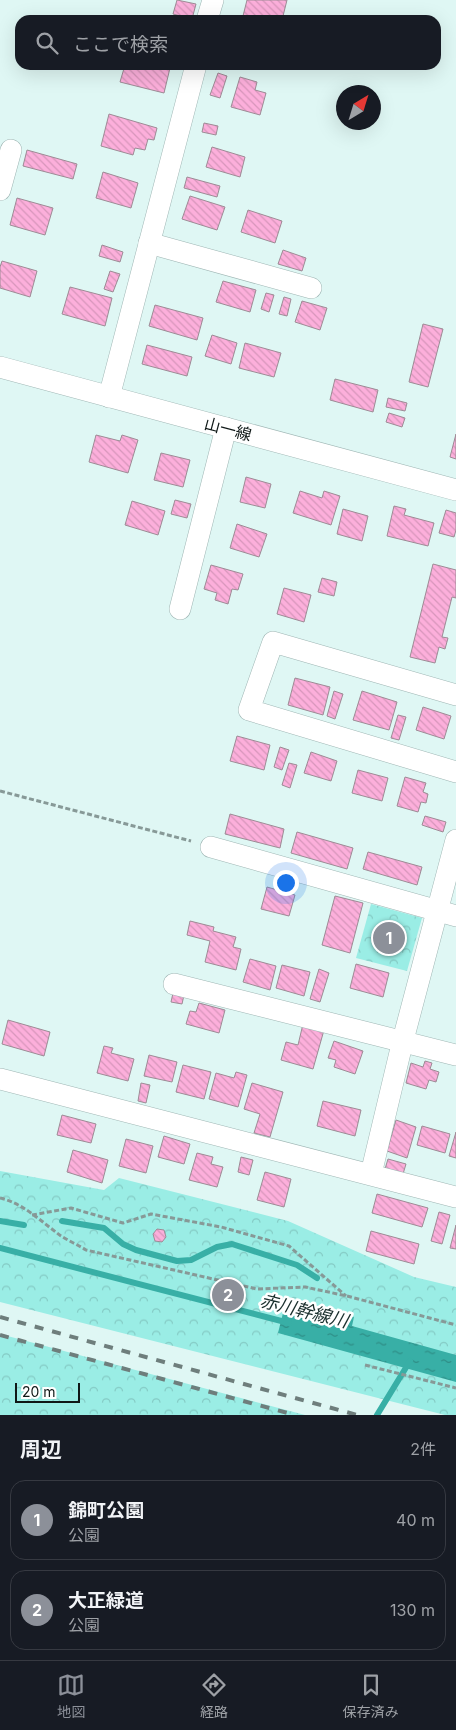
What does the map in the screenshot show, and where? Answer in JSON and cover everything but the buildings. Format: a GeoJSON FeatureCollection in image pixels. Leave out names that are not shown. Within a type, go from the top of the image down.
{"type":"FeatureCollection","features":[{"type":"Feature","properties":{"kind":"street"},"geometry":{"type":"LineString","coordinates":[[209,15],[213,0]]}},
{"type":"Feature","properties":{"kind":"street"},"geometry":{"type":"LineString","coordinates":[[109,397],[195,70]]}},
{"type":"Feature","properties":{"kind":"street"},"geometry":{"type":"LineString","coordinates":[[0,190],[10,150]]}},
{"type":"Feature","properties":{"kind":"street"},"geometry":{"type":"LineString","coordinates":[[149,243],[311,288]]}},
{"type":"Feature","properties":{"kind":"street","name":"山一線"},"geometry":{"type":"LineString","coordinates":[[0,367],[456,490]]}},
{"type":"Feature","properties":{"kind":"street"},"geometry":{"type":"LineString","coordinates":[[180,609],[226,428]]}},
{"type":"Feature","properties":{"kind":"street"},"geometry":{"type":"LineString","coordinates":[[456,695],[273,642],[250,710],[456,772]]}},
{"type":"Feature","properties":{"kind":"street"},"geometry":{"type":"LineString","coordinates":[[371,1174],[403,1040],[447,914],[456,840]]}},
{"type":"Feature","properties":{"kind":"street"},"geometry":{"type":"LineString","coordinates":[[211,847],[447,914]]}},
{"type":"Feature","properties":{"kind":"street"},"geometry":{"type":"LineString","coordinates":[[174,984],[403,1040],[456,1055]]}},
{"type":"Feature","properties":{"kind":"street"},"geometry":{"type":"LineString","coordinates":[[0,1079],[456,1197]]}},
{"type":"Feature","properties":{"kind":"path"},"geometry":{"type":"LineString","coordinates":[[0,791],[211,847]]}},
{"type":"Feature","properties":{"kind":"path"},"geometry":{"type":"LineString","coordinates":[[0,1198],[8,1200],[64,1238],[86,1250],[258,1289],[305,1287],[347,1296],[456,1325]]}},
{"type":"Feature","properties":{"kind":"path"},"geometry":{"type":"LineString","coordinates":[[32,1215],[71,1208],[123,1223],[151,1214],[221,1226],[289,1246],[347,1296]]}},
{"type":"Feature","properties":{"kind":"path"},"geometry":{"type":"LineString","coordinates":[[366,1365],[456,1388]]}},
{"type":"Feature","properties":{"kind":"green space"},"geometry":{"type":"Polygon","coordinates":[[[371,904],[422,918],[407,971],[356,958],[371,904]]]}},
{"type":"Feature","properties":{"kind":"green space"},"geometry":{"type":"Polygon","coordinates":[[[0,1171],[104,1190],[119,1178],[288,1221],[414,1277],[456,1287],[456,1415],[445,1415],[0,1302],[0,1171]]]}},
{"type":"Feature","properties":{"kind":"green space"},"geometry":{"type":"Polygon","coordinates":[[[0,1334],[305,1415],[0,1415],[0,1334]]]}},
{"type":"Feature","properties":{"kind":"water"},"geometry":{"type":"Polygon","coordinates":[[[322,1308],[354,1317],[352,1326],[456,1355],[456,1382],[278,1333],[283,1313],[317,1322],[322,1308]]]}},
{"type":"Feature","properties":{"kind":"waterway"},"geometry":{"type":"LineString","coordinates":[[0,1221],[24,1225]]}},
{"type":"Feature","properties":{"kind":"waterway"},"geometry":{"type":"LineString","coordinates":[[62,1221],[104,1228],[123,1244],[136,1250],[177,1261],[191,1260],[217,1247],[232,1244],[297,1265],[317,1278]]}},
{"type":"Feature","properties":{"kind":"waterway","name":"赤川幹線川"},"geometry":{"type":"LineString","coordinates":[[0,1248],[289,1323]]}},
{"type":"Feature","properties":{"kind":"waterway"},"geometry":{"type":"LineString","coordinates":[[377,1415],[410,1361]]}},
{"type":"Feature","properties":{"kind":"railway"},"geometry":{"type":"LineString","coordinates":[[0,1317],[357,1415]]}},
{"type":"Feature","properties":{"kind":"railway"},"geometry":{"type":"LineString","coordinates":[[0,1335],[295,1415]]}},
{"type":"Feature","properties":{"kind":"place","name":"錦町公園"},"geometry":{"type":"Point","coordinates":[389,938]}},
{"type":"Feature","properties":{"kind":"place","name":"大正緑道"},"geometry":{"type":"Point","coordinates":[228,1295]}}]}
